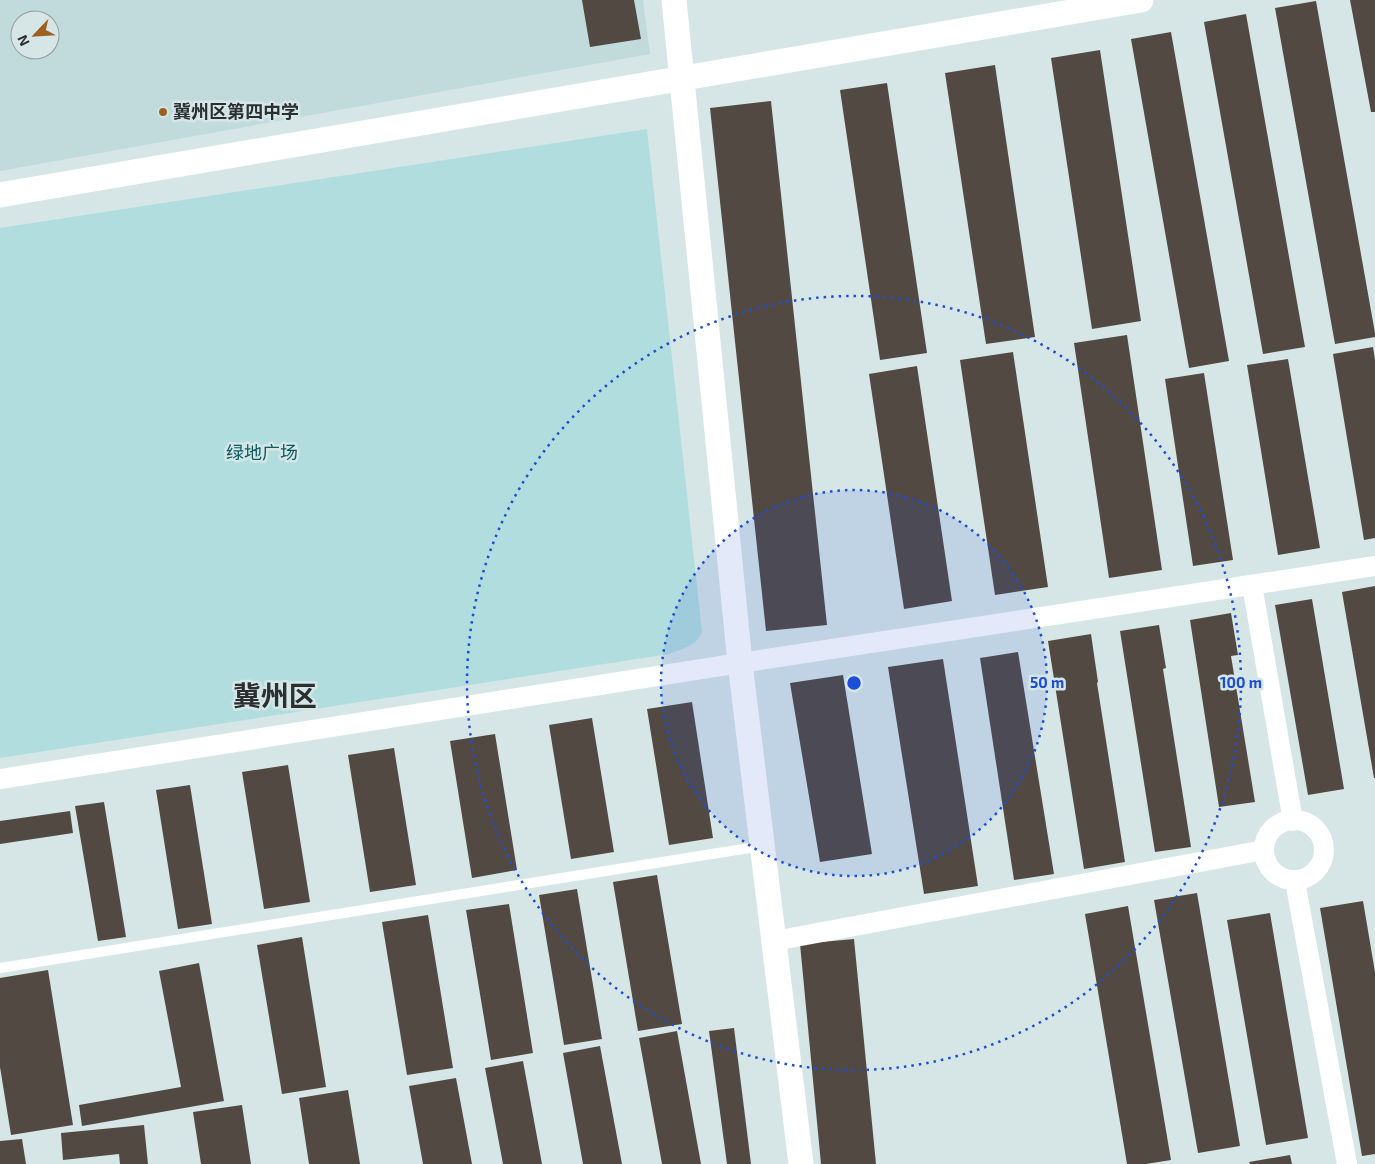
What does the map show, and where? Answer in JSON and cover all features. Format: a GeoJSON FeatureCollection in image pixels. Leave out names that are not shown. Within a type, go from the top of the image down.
{"type":"FeatureCollection","features":[{"type":"Feature","properties":{"kind":"street"},"geometry":{"type":"LineString","coordinates":[[674,0],[740,663],[801,1164]]}},
{"type":"Feature","properties":{"kind":"street"},"geometry":{"type":"LineString","coordinates":[[0,195],[1141,0]]}},
{"type":"Feature","properties":{"kind":"street"},"geometry":{"type":"LineString","coordinates":[[0,779],[1375,566]]}},
{"type":"Feature","properties":{"kind":"street"},"geometry":{"type":"LineString","coordinates":[[1252,586],[1293,821]]}},
{"type":"Feature","properties":{"kind":"street"},"geometry":{"type":"LineString","coordinates":[[1286,821],[1293,821],[1301,821],[1314,827],[1322,839],[1324,854],[1319,867],[1309,877],[1295,881],[1280,878],[1269,868],[1264,854],[1266,840],[1274,828],[1286,821]]}},
{"type":"Feature","properties":{"kind":"street"},"geometry":{"type":"LineString","coordinates":[[774,941],[1264,850]]}},
{"type":"Feature","properties":{"kind":"street"},"geometry":{"type":"LineString","coordinates":[[1295,881],[1347,1164]]}},
{"type":"Feature","properties":{"kind":"lane"},"geometry":{"type":"LineString","coordinates":[[0,968],[762,846]]}},
{"type":"Feature","properties":{"kind":"shaded area","name":"冀州区第四中学"},"geometry":{"type":"Polygon","coordinates":[[[0,0],[643,0],[650,54],[0,171],[0,0]]]}},
{"type":"Feature","properties":{"kind":"green space","name":"绿地广场"},"geometry":{"type":"Polygon","coordinates":[[[647,129],[702,632],[693,644],[669,654],[0,758],[0,228],[647,129]]]}},
{"type":"Feature","properties":{"kind":"building"},"geometry":{"type":"Polygon","coordinates":[[[582,0],[634,0],[641,39],[590,47],[582,0]]]}},
{"type":"Feature","properties":{"kind":"building"},"geometry":{"type":"Polygon","coordinates":[[[1350,0],[1375,0],[1375,112],[1371,112],[1350,0]]]}},
{"type":"Feature","properties":{"kind":"building"},"geometry":{"type":"Polygon","coordinates":[[[1316,1],[1375,333],[1375,337],[1335,344],[1275,8],[1316,1]]]}},
{"type":"Feature","properties":{"kind":"building"},"geometry":{"type":"Polygon","coordinates":[[[1246,14],[1305,347],[1263,354],[1204,22],[1246,14]]]}},
{"type":"Feature","properties":{"kind":"building"},"geometry":{"type":"Polygon","coordinates":[[[1171,32],[1229,361],[1189,368],[1131,39],[1171,32]]]}},
{"type":"Feature","properties":{"kind":"building"},"geometry":{"type":"Polygon","coordinates":[[[1100,50],[1141,321],[1092,329],[1051,58],[1100,50]]]}},
{"type":"Feature","properties":{"kind":"building"},"geometry":{"type":"Polygon","coordinates":[[[995,65],[1035,337],[986,344],[945,73],[995,65]]]}},
{"type":"Feature","properties":{"kind":"building"},"geometry":{"type":"Polygon","coordinates":[[[887,83],[927,353],[880,360],[840,90],[887,83]]]}},
{"type":"Feature","properties":{"kind":"building"},"geometry":{"type":"Polygon","coordinates":[[[771,101],[827,625],[766,631],[710,108],[771,101]]]}},
{"type":"Feature","properties":{"kind":"building"},"geometry":{"type":"Polygon","coordinates":[[[1127,335],[1162,570],[1109,578],[1074,343],[1127,335]]]}},
{"type":"Feature","properties":{"kind":"building"},"geometry":{"type":"Polygon","coordinates":[[[1373,347],[1375,360],[1375,538],[1364,540],[1333,354],[1373,347]]]}},
{"type":"Feature","properties":{"kind":"building"},"geometry":{"type":"Polygon","coordinates":[[[1013,352],[1048,587],[995,595],[960,360],[1013,352]]]}},
{"type":"Feature","properties":{"kind":"building"},"geometry":{"type":"Polygon","coordinates":[[[1288,359],[1320,548],[1278,555],[1247,365],[1288,359]]]}},
{"type":"Feature","properties":{"kind":"building"},"geometry":{"type":"Polygon","coordinates":[[[917,366],[952,601],[904,609],[869,374],[917,366]]]}},
{"type":"Feature","properties":{"kind":"building"},"geometry":{"type":"Polygon","coordinates":[[[1204,373],[1233,560],[1193,566],[1165,379],[1204,373]]]}},
{"type":"Feature","properties":{"kind":"building"},"geometry":{"type":"Polygon","coordinates":[[[1375,586],[1375,778],[1374,778],[1342,592],[1375,586]]]}},
{"type":"Feature","properties":{"kind":"building"},"geometry":{"type":"Polygon","coordinates":[[[1312,599],[1344,789],[1308,795],[1275,605],[1312,599]]]}},
{"type":"Feature","properties":{"kind":"building"},"geometry":{"type":"Polygon","coordinates":[[[1231,613],[1238,655],[1231,656],[1255,802],[1219,807],[1190,620],[1231,613]]]}},
{"type":"Feature","properties":{"kind":"building"},"geometry":{"type":"Polygon","coordinates":[[[1159,625],[1166,668],[1163,669],[1191,847],[1155,852],[1120,631],[1159,625]]]}},
{"type":"Feature","properties":{"kind":"building"},"geometry":{"type":"Polygon","coordinates":[[[1091,634],[1125,862],[1084,869],[1048,641],[1091,634]]]}},
{"type":"Feature","properties":{"kind":"building"},"geometry":{"type":"Polygon","coordinates":[[[1018,652],[1054,874],[1014,880],[980,658],[1018,652]]]}},
{"type":"Feature","properties":{"kind":"building"},"geometry":{"type":"Polygon","coordinates":[[[943,659],[978,886],[924,894],[888,667],[943,659]]]}},
{"type":"Feature","properties":{"kind":"building"},"geometry":{"type":"Polygon","coordinates":[[[843,675],[872,854],[820,862],[790,683],[843,675]]]}},
{"type":"Feature","properties":{"kind":"building"},"geometry":{"type":"Polygon","coordinates":[[[692,702],[713,838],[669,845],[647,709],[692,702]]]}},
{"type":"Feature","properties":{"kind":"building"},"geometry":{"type":"Polygon","coordinates":[[[592,718],[614,852],[571,859],[549,725],[592,718]]]}},
{"type":"Feature","properties":{"kind":"building"},"geometry":{"type":"Polygon","coordinates":[[[495,734],[517,870],[472,878],[450,741],[495,734]]]}},
{"type":"Feature","properties":{"kind":"building"},"geometry":{"type":"Polygon","coordinates":[[[394,748],[416,885],[370,892],[348,755],[394,748]]]}},
{"type":"Feature","properties":{"kind":"building"},"geometry":{"type":"Polygon","coordinates":[[[288,765],[310,902],[264,909],[242,772],[288,765]]]}},
{"type":"Feature","properties":{"kind":"building"},"geometry":{"type":"Polygon","coordinates":[[[190,785],[212,924],[178,929],[156,790],[190,785]]]}},
{"type":"Feature","properties":{"kind":"building"},"geometry":{"type":"Polygon","coordinates":[[[104,802],[126,937],[98,941],[75,806],[104,802]]]}},
{"type":"Feature","properties":{"kind":"building"},"geometry":{"type":"Polygon","coordinates":[[[70,811],[73,833],[0,844],[0,821],[70,811]]]}},
{"type":"Feature","properties":{"kind":"building"},"geometry":{"type":"Polygon","coordinates":[[[657,875],[682,1024],[638,1031],[613,882],[657,875]]]}},
{"type":"Feature","properties":{"kind":"building"},"geometry":{"type":"Polygon","coordinates":[[[577,889],[602,1039],[564,1045],[539,895],[577,889]]]}},
{"type":"Feature","properties":{"kind":"building"},"geometry":{"type":"Polygon","coordinates":[[[1197,893],[1240,1146],[1198,1153],[1154,900],[1197,893]]]}},
{"type":"Feature","properties":{"kind":"building"},"geometry":{"type":"Polygon","coordinates":[[[1363,901],[1375,972],[1375,1154],[1362,1156],[1320,908],[1363,901]]]}},
{"type":"Feature","properties":{"kind":"building"},"geometry":{"type":"Polygon","coordinates":[[[509,904],[533,1053],[491,1060],[466,910],[509,904]]]}},
{"type":"Feature","properties":{"kind":"building"},"geometry":{"type":"Polygon","coordinates":[[[1128,906],[1171,1160],[1146,1164],[1127,1164],[1085,914],[1128,906]]]}},
{"type":"Feature","properties":{"kind":"building"},"geometry":{"type":"Polygon","coordinates":[[[1270,913],[1308,1138],[1266,1145],[1227,920],[1270,913]]]}},
{"type":"Feature","properties":{"kind":"building"},"geometry":{"type":"Polygon","coordinates":[[[428,915],[453,1068],[407,1075],[382,922],[428,915]]]}},
{"type":"Feature","properties":{"kind":"building"},"geometry":{"type":"Polygon","coordinates":[[[302,937],[326,1087],[282,1094],[257,945],[302,937]]]}},
{"type":"Feature","properties":{"kind":"building"},"geometry":{"type":"Polygon","coordinates":[[[854,939],[876,1164],[821,1164],[800,944],[854,939]]]}},
{"type":"Feature","properties":{"kind":"building"},"geometry":{"type":"Polygon","coordinates":[[[199,963],[224,1101],[82,1126],[79,1105],[181,1087],[159,971],[199,963]]]}},
{"type":"Feature","properties":{"kind":"building"},"geometry":{"type":"Polygon","coordinates":[[[48,970],[73,1125],[11,1135],[0,1067],[0,978],[48,970]]]}},
{"type":"Feature","properties":{"kind":"building"},"geometry":{"type":"Polygon","coordinates":[[[734,1028],[751,1164],[727,1164],[709,1031],[734,1028]]]}},
{"type":"Feature","properties":{"kind":"building"},"geometry":{"type":"Polygon","coordinates":[[[677,1031],[701,1164],[662,1164],[639,1038],[677,1031]]]}},
{"type":"Feature","properties":{"kind":"building"},"geometry":{"type":"Polygon","coordinates":[[[600,1046],[622,1164],[583,1164],[563,1053],[600,1046]]]}},
{"type":"Feature","properties":{"kind":"building"},"geometry":{"type":"Polygon","coordinates":[[[523,1061],[542,1164],[503,1164],[485,1068],[523,1061]]]}},
{"type":"Feature","properties":{"kind":"building"},"geometry":{"type":"Polygon","coordinates":[[[456,1078],[472,1164],[423,1164],[409,1086],[456,1078]]]}},
{"type":"Feature","properties":{"kind":"building"},"geometry":{"type":"Polygon","coordinates":[[[348,1090],[360,1164],[309,1164],[299,1098],[348,1090]]]}},
{"type":"Feature","properties":{"kind":"building"},"geometry":{"type":"Polygon","coordinates":[[[242,1105],[251,1164],[201,1164],[193,1112],[242,1105]]]}},
{"type":"Feature","properties":{"kind":"building"},"geometry":{"type":"Polygon","coordinates":[[[144,1125],[148,1164],[120,1164],[119,1154],[63,1160],[61,1133],[144,1125]]]}},
{"type":"Feature","properties":{"kind":"building"},"geometry":{"type":"Polygon","coordinates":[[[22,1139],[26,1164],[0,1164],[0,1141],[22,1139]]]}},
{"type":"Feature","properties":{"kind":"building"},"geometry":{"type":"Polygon","coordinates":[[[1290,1155],[1292,1164],[1250,1164],[1249,1162],[1290,1155]]]}},
{"type":"Feature","properties":{"kind":"place","name":"冀州区第四中学"},"geometry":{"type":"Point","coordinates":[163,112]}},
{"type":"Feature","properties":{"kind":"district","name":"冀州区"},"geometry":{"type":"Point","coordinates":[275,696]}}]}
